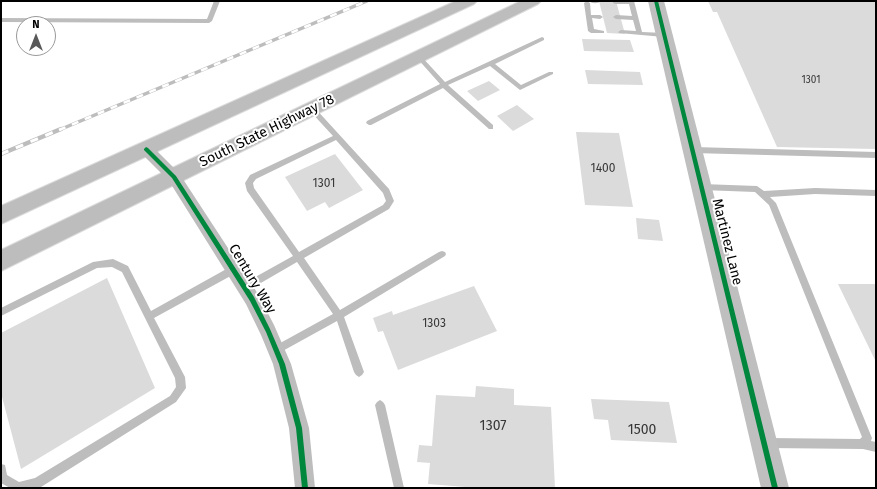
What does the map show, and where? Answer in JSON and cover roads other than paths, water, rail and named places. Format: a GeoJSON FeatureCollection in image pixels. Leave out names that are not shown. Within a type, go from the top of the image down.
{"type":"FeatureCollection","features":[{"type":"Feature","properties":{"kind":"main road"},"geometry":{"type":"LineString","coordinates":[[1,215],[469,1]]}},
{"type":"Feature","properties":{"kind":"main road","name":"South State Highway 78"},"geometry":{"type":"LineString","coordinates":[[1,261],[533,1]]}},
{"type":"Feature","properties":{"kind":"street","name":"Martinez Lane"},"geometry":{"type":"LineString","coordinates":[[656,1],[775,488]]}},
{"type":"Feature","properties":{"kind":"street","name":"Century Way"},"geometry":{"type":"LineString","coordinates":[[146,149],[174,177],[244,288],[268,331],[282,364],[299,428],[305,488]]}},
{"type":"Feature","properties":{"kind":"lane"},"geometry":{"type":"LineString","coordinates":[[1,20],[209,21],[217,1]]}},
{"type":"Feature","properties":{"kind":"lane"},"geometry":{"type":"LineString","coordinates":[[598,1],[588,2],[589,16],[592,31],[602,32]]}},
{"type":"Feature","properties":{"kind":"lane"},"geometry":{"type":"LineString","coordinates":[[615,2],[631,2],[638,33]]}},
{"type":"Feature","properties":{"kind":"lane"},"geometry":{"type":"LineString","coordinates":[[589,16],[600,17]]}},
{"type":"Feature","properties":{"kind":"lane"},"geometry":{"type":"LineString","coordinates":[[616,17],[635,18]]}},
{"type":"Feature","properties":{"kind":"lane"},"geometry":{"type":"LineString","coordinates":[[621,32],[664,35]]}},
{"type":"Feature","properties":{"kind":"lane"},"geometry":{"type":"LineString","coordinates":[[368,123],[444,84],[542,39]]}},
{"type":"Feature","properties":{"kind":"lane"},"geometry":{"type":"LineString","coordinates":[[418,56],[444,84],[490,127]]}},
{"type":"Feature","properties":{"kind":"lane"},"geometry":{"type":"LineString","coordinates":[[490,63],[520,88],[551,73]]}},
{"type":"Feature","properties":{"kind":"lane"},"geometry":{"type":"LineString","coordinates":[[244,288],[386,207],[390,201],[386,191],[312,109]]}},
{"type":"Feature","properties":{"kind":"lane"},"geometry":{"type":"LineString","coordinates":[[337,137],[253,177],[249,183],[250,189],[339,315],[359,372]]}},
{"type":"Feature","properties":{"kind":"lane"},"geometry":{"type":"LineString","coordinates":[[692,150],[876,155]]}},
{"type":"Feature","properties":{"kind":"lane"},"geometry":{"type":"LineString","coordinates":[[701,187],[757,189],[772,203],[867,438],[863,444]]}},
{"type":"Feature","properties":{"kind":"lane"},"geometry":{"type":"LineString","coordinates":[[764,194],[815,191],[876,193]]}},
{"type":"Feature","properties":{"kind":"lane"},"geometry":{"type":"LineString","coordinates":[[276,350],[339,315],[442,254]]}},
{"type":"Feature","properties":{"kind":"lane"},"geometry":{"type":"LineString","coordinates":[[1,310],[96,265],[113,263],[125,269],[180,377],[181,388],[173,399],[38,483],[18,487],[3,478],[1,469]]}},
{"type":"Feature","properties":{"kind":"lane"},"geometry":{"type":"LineString","coordinates":[[149,316],[233,270]]}},
{"type":"Feature","properties":{"kind":"lane"},"geometry":{"type":"LineString","coordinates":[[380,405],[399,488]]}},
{"type":"Feature","properties":{"kind":"lane"},"geometry":{"type":"LineString","coordinates":[[764,443],[863,444],[876,447]]}},
{"type":"Feature","properties":{"kind":"railway"},"geometry":{"type":"LineString","coordinates":[[59,130],[367,1]]}},
{"type":"Feature","properties":{"kind":"railway"},"geometry":{"type":"LineString","coordinates":[[1,154],[61,129]]}}]}
